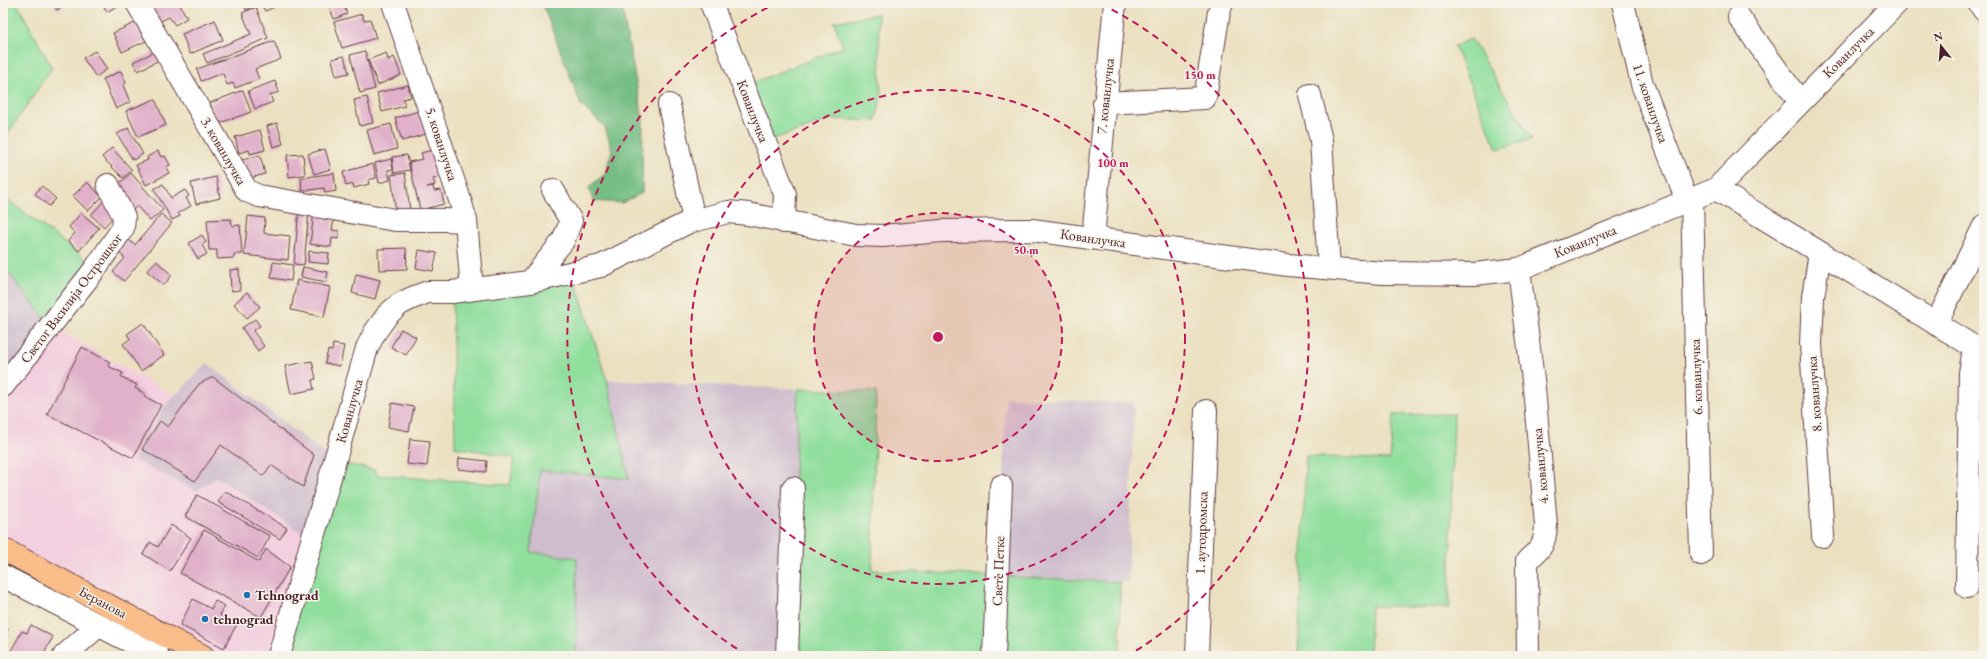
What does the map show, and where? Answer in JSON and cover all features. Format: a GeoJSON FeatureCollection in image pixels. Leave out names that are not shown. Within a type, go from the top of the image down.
{"type":"FeatureCollection","features":[{"type":"Feature","properties":{"kind":"main road","name":"Беранова"},"geometry":{"type":"LineString","coordinates":[[3,549],[204,656]]}},
{"type":"Feature","properties":{"kind":"street","name":"3. кованлучка"},"geometry":{"type":"LineString","coordinates":[[137,3],[247,191],[259,196],[395,220],[466,221]]}},
{"type":"Feature","properties":{"kind":"street","name":"5. кованлучка"},"geometry":{"type":"LineString","coordinates":[[393,3],[466,221],[472,289]]}},
{"type":"Feature","properties":{"kind":"street","name":"Кованлучка"},"geometry":{"type":"LineString","coordinates":[[711,3],[785,194],[784,222]]}},
{"type":"Feature","properties":{"kind":"street","name":"7. кованлучка"},"geometry":{"type":"LineString","coordinates":[[1092,238],[1104,103],[1115,3]]}},
{"type":"Feature","properties":{"kind":"street"},"geometry":{"type":"LineString","coordinates":[[1104,103],[1205,98],[1219,12],[1222,3]]}},
{"type":"Feature","properties":{"kind":"street","name":"11. кованлучка"},"geometry":{"type":"LineString","coordinates":[[1623,3],[1642,84],[1689,200]]}},
{"type":"Feature","properties":{"kind":"street","name":"Кованлучка"},"geometry":{"type":"LineString","coordinates":[[279,656],[367,348],[375,332],[388,314],[400,304],[412,298],[428,292],[452,292],[530,282],[601,266],[694,220],[728,212],[748,214],[856,235],[882,236],[942,231],[1032,230],[1288,264],[1383,273],[1474,274],[1519,269],[1716,189],[1740,167],[1800,102],[1897,3]]}},
{"type":"Feature","properties":{"kind":"street"},"geometry":{"type":"LineString","coordinates":[[1979,3],[1984,10]]}},
{"type":"Feature","properties":{"kind":"street"},"geometry":{"type":"LineString","coordinates":[[1739,17],[1800,102]]}},
{"type":"Feature","properties":{"kind":"street"},"geometry":{"type":"LineString","coordinates":[[1310,95],[1321,140],[1329,268]]}},
{"type":"Feature","properties":{"kind":"street"},"geometry":{"type":"LineString","coordinates":[[669,105],[694,220]]}},
{"type":"Feature","properties":{"kind":"street","name":"Светог Василија Острошког"},"geometry":{"type":"LineString","coordinates":[[3,386],[95,269],[123,228],[124,217],[108,185]]}},
{"type":"Feature","properties":{"kind":"street"},"geometry":{"type":"LineString","coordinates":[[1716,189],[1979,351],[1970,373],[1967,587]]}},
{"type":"Feature","properties":{"kind":"street"},"geometry":{"type":"LineString","coordinates":[[530,282],[563,241],[570,221],[553,190]]}},
{"type":"Feature","properties":{"kind":"street","name":"6. кованлучка"},"geometry":{"type":"LineString","coordinates":[[1689,200],[1701,554]]}},
{"type":"Feature","properties":{"kind":"street"},"geometry":{"type":"LineString","coordinates":[[1936,324],[1984,226]]}},
{"type":"Feature","properties":{"kind":"street","name":"8. кованлучка"},"geometry":{"type":"LineString","coordinates":[[1820,253],[1813,297],[1811,344],[1823,536]]}},
{"type":"Feature","properties":{"kind":"street","name":"4. кованлучка"},"geometry":{"type":"LineString","coordinates":[[1519,269],[1534,388],[1546,525],[1545,541],[1539,550],[1527,561],[1528,656]]}},
{"type":"Feature","properties":{"kind":"street","name":"1. аутодромска"},"geometry":{"type":"LineString","coordinates":[[1196,656],[1206,411]]}},
{"type":"Feature","properties":{"kind":"street","name":"Свете Петке"},"geometry":{"type":"LineString","coordinates":[[994,656],[999,575],[1001,486]]}},
{"type":"Feature","properties":{"kind":"street"},"geometry":{"type":"LineString","coordinates":[[787,656],[793,488]]}},
{"type":"Feature","properties":{"kind":"street","name":"Беранова"},"geometry":{"type":"LineString","coordinates":[[3,576],[158,656]]}},
{"type":"Feature","properties":{"kind":"street"},"geometry":{"type":"LineString","coordinates":[[64,656],[99,625]]}},
{"type":"Feature","properties":{"kind":"shaded area"},"geometry":{"type":"Polygon","coordinates":[[[3,266],[51,326],[3,386],[3,266]]]}},
{"type":"Feature","properties":{"kind":"shaded area"},"geometry":{"type":"Polygon","coordinates":[[[51,326],[175,396],[163,408],[216,476],[313,540],[279,656],[203,656],[3,549],[3,386],[51,326]]]}},
{"type":"Feature","properties":{"kind":"shaded area"},"geometry":{"type":"Polygon","coordinates":[[[207,363],[335,462],[313,540],[216,477],[197,491],[134,460],[163,408],[207,363]]]}},
{"type":"Feature","properties":{"kind":"shaded area"},"geometry":{"type":"Polygon","coordinates":[[[607,380],[798,389],[787,656],[576,656],[577,558],[531,552],[540,469],[629,479],[607,380]]]}},
{"type":"Feature","properties":{"kind":"shaded area"},"geometry":{"type":"Polygon","coordinates":[[[1006,398],[1134,403],[1128,582],[999,575],[1006,398]]]}},
{"type":"Feature","properties":{"kind":"green space"},"geometry":{"type":"Polygon","coordinates":[[[3,3],[17,3],[52,68],[3,141],[3,3]]]}},
{"type":"Feature","properties":{"kind":"green space"},"geometry":{"type":"Polygon","coordinates":[[[542,3],[621,3],[643,119],[642,193],[622,203],[593,201],[589,187],[605,174],[612,150],[605,127],[581,105],[542,3]]]}},
{"type":"Feature","properties":{"kind":"green space"},"geometry":{"type":"Polygon","coordinates":[[[878,14],[881,96],[876,121],[832,119],[765,142],[744,86],[843,47],[834,22],[878,14]]]}},
{"type":"Feature","properties":{"kind":"green space"},"geometry":{"type":"Polygon","coordinates":[[[1471,39],[1532,139],[1497,149],[1454,46],[1471,39]]]}},
{"type":"Feature","properties":{"kind":"green space"},"geometry":{"type":"Polygon","coordinates":[[[3,196],[99,269],[51,326],[3,266],[3,196]]]}},
{"type":"Feature","properties":{"kind":"green space"},"geometry":{"type":"Polygon","coordinates":[[[573,274],[607,380],[629,479],[540,470],[531,552],[577,558],[576,656],[279,656],[335,462],[375,470],[377,475],[510,485],[514,457],[455,447],[452,292],[573,274]]]}},
{"type":"Feature","properties":{"kind":"green space"},"geometry":{"type":"Polygon","coordinates":[[[798,389],[876,392],[872,570],[1120,582],[1120,656],[788,656],[798,389]]]}},
{"type":"Feature","properties":{"kind":"green space"},"geometry":{"type":"Polygon","coordinates":[[[1454,414],[1449,608],[1371,606],[1369,656],[1298,656],[1306,456],[1390,460],[1394,415],[1454,414]]]}},
{"type":"Feature","properties":{"kind":"building"},"geometry":{"type":"Polygon","coordinates":[[[52,3],[70,3],[57,10],[52,3]]]}},
{"type":"Feature","properties":{"kind":"building"},"geometry":{"type":"Polygon","coordinates":[[[102,3],[120,3],[120,4],[107,12],[102,3]]]}},
{"type":"Feature","properties":{"kind":"building"},"geometry":{"type":"Polygon","coordinates":[[[179,3],[187,18],[175,25],[169,17],[159,22],[149,4],[179,3]]]}},
{"type":"Feature","properties":{"kind":"building"},"geometry":{"type":"Polygon","coordinates":[[[243,3],[253,3],[255,6],[246,10],[243,3]]]}},
{"type":"Feature","properties":{"kind":"building"},"geometry":{"type":"Polygon","coordinates":[[[261,3],[284,3],[265,11],[261,3]]]}},
{"type":"Feature","properties":{"kind":"building"},"geometry":{"type":"Polygon","coordinates":[[[328,3],[343,3],[347,14],[334,19],[328,3]]]}},
{"type":"Feature","properties":{"kind":"building"},"geometry":{"type":"Polygon","coordinates":[[[256,7],[268,38],[207,63],[203,54],[251,34],[242,13],[256,7]]]}},
{"type":"Feature","properties":{"kind":"building"},"geometry":{"type":"Polygon","coordinates":[[[362,14],[364,21],[370,19],[376,38],[342,48],[334,22],[362,14]]]}},
{"type":"Feature","properties":{"kind":"building"},"geometry":{"type":"Polygon","coordinates":[[[141,20],[148,33],[143,35],[146,41],[122,52],[113,33],[141,20]]]}},
{"type":"Feature","properties":{"kind":"building"},"geometry":{"type":"Polygon","coordinates":[[[215,20],[223,40],[190,54],[182,34],[215,20]]]}},
{"type":"Feature","properties":{"kind":"building"},"geometry":{"type":"Polygon","coordinates":[[[274,41],[281,59],[255,69],[259,79],[235,88],[233,83],[227,85],[223,73],[201,81],[197,69],[274,41]]]}},
{"type":"Feature","properties":{"kind":"building"},"geometry":{"type":"Polygon","coordinates":[[[159,50],[163,58],[138,71],[133,62],[159,50]]]}},
{"type":"Feature","properties":{"kind":"building"},"geometry":{"type":"Polygon","coordinates":[[[95,51],[107,69],[96,77],[83,58],[95,51]]]}},
{"type":"Feature","properties":{"kind":"building"},"geometry":{"type":"Polygon","coordinates":[[[365,51],[375,89],[360,93],[350,55],[365,51]]]}},
{"type":"Feature","properties":{"kind":"building"},"geometry":{"type":"Polygon","coordinates":[[[386,53],[388,60],[394,57],[401,75],[378,85],[368,60],[386,53]]]}},
{"type":"Feature","properties":{"kind":"building"},"geometry":{"type":"Polygon","coordinates":[[[344,56],[349,73],[336,76],[332,59],[344,56]]]}},
{"type":"Feature","properties":{"kind":"building"},"geometry":{"type":"Polygon","coordinates":[[[121,71],[126,83],[123,85],[130,102],[116,109],[103,79],[121,71]]]}},
{"type":"Feature","properties":{"kind":"building"},"geometry":{"type":"Polygon","coordinates":[[[275,81],[279,92],[270,95],[273,102],[255,109],[248,91],[275,81]]]}},
{"type":"Feature","properties":{"kind":"building"},"geometry":{"type":"Polygon","coordinates":[[[408,85],[411,97],[403,99],[405,106],[382,112],[377,93],[408,85]]]}},
{"type":"Feature","properties":{"kind":"building"},"geometry":{"type":"Polygon","coordinates":[[[243,90],[251,112],[217,124],[210,103],[243,90]]]}},
{"type":"Feature","properties":{"kind":"building"},"geometry":{"type":"Polygon","coordinates":[[[367,97],[373,123],[360,126],[354,100],[367,97]]]}},
{"type":"Feature","properties":{"kind":"building"},"geometry":{"type":"Polygon","coordinates":[[[155,99],[166,125],[138,137],[126,111],[155,99]]]}},
{"type":"Feature","properties":{"kind":"building"},"geometry":{"type":"Polygon","coordinates":[[[419,111],[426,134],[402,141],[395,118],[419,111]]]}},
{"type":"Feature","properties":{"kind":"building"},"geometry":{"type":"Polygon","coordinates":[[[277,123],[283,144],[273,147],[267,126],[277,123]]]}},
{"type":"Feature","properties":{"kind":"building"},"geometry":{"type":"Polygon","coordinates":[[[391,124],[397,149],[374,155],[367,130],[391,124]]]}},
{"type":"Feature","properties":{"kind":"building"},"geometry":{"type":"Polygon","coordinates":[[[128,128],[143,154],[133,160],[117,134],[128,128]]]}},
{"type":"Feature","properties":{"kind":"building"},"geometry":{"type":"Polygon","coordinates":[[[260,130],[265,150],[250,154],[249,150],[239,153],[235,137],[260,130]]]}},
{"type":"Feature","properties":{"kind":"building"},"geometry":{"type":"Polygon","coordinates":[[[112,148],[132,170],[123,178],[102,157],[112,148]]]}},
{"type":"Feature","properties":{"kind":"building"},"geometry":{"type":"Polygon","coordinates":[[[325,149],[331,169],[314,174],[308,154],[325,149]]]}},
{"type":"Feature","properties":{"kind":"building"},"geometry":{"type":"Polygon","coordinates":[[[436,149],[443,176],[433,179],[435,185],[427,187],[433,186],[434,191],[441,190],[444,204],[420,210],[409,162],[423,159],[421,153],[436,149]]]}},
{"type":"Feature","properties":{"kind":"building"},"geometry":{"type":"Polygon","coordinates":[[[158,151],[161,157],[165,156],[170,165],[166,167],[169,173],[146,185],[136,165],[148,160],[147,157],[158,151]]]}},
{"type":"Feature","properties":{"kind":"building"},"geometry":{"type":"Polygon","coordinates":[[[303,154],[305,175],[289,177],[287,155],[303,154]]]}},
{"type":"Feature","properties":{"kind":"building"},"geometry":{"type":"Polygon","coordinates":[[[260,155],[265,174],[247,179],[242,160],[260,155]]]}},
{"type":"Feature","properties":{"kind":"building"},"geometry":{"type":"Polygon","coordinates":[[[407,155],[410,170],[394,173],[392,157],[407,155]]]}},
{"type":"Feature","properties":{"kind":"building"},"geometry":{"type":"Polygon","coordinates":[[[391,159],[393,169],[388,170],[390,180],[379,183],[375,163],[391,159]]]}},
{"type":"Feature","properties":{"kind":"building"},"geometry":{"type":"Polygon","coordinates":[[[373,164],[376,178],[368,180],[369,184],[354,188],[353,184],[346,186],[343,172],[373,164]]]}},
{"type":"Feature","properties":{"kind":"building"},"geometry":{"type":"Polygon","coordinates":[[[131,173],[163,210],[150,221],[137,206],[131,212],[115,187],[131,173]]]}},
{"type":"Feature","properties":{"kind":"building"},"geometry":{"type":"Polygon","coordinates":[[[334,173],[336,191],[325,193],[324,188],[302,191],[301,178],[334,173]]]}},
{"type":"Feature","properties":{"kind":"building"},"geometry":{"type":"Polygon","coordinates":[[[405,173],[410,210],[396,213],[391,175],[405,173]]]}},
{"type":"Feature","properties":{"kind":"building"},"geometry":{"type":"Polygon","coordinates":[[[216,177],[220,198],[196,204],[191,183],[216,177]]]}},
{"type":"Feature","properties":{"kind":"building"},"geometry":{"type":"Polygon","coordinates":[[[87,182],[102,197],[88,211],[73,196],[87,182]]]}},
{"type":"Feature","properties":{"kind":"building"},"geometry":{"type":"Polygon","coordinates":[[[163,184],[171,198],[185,190],[189,196],[186,198],[191,206],[178,213],[180,216],[172,220],[154,189],[163,184]]]}},
{"type":"Feature","properties":{"kind":"building"},"geometry":{"type":"Polygon","coordinates":[[[42,186],[56,199],[49,206],[35,194],[42,186]]]}},
{"type":"Feature","properties":{"kind":"building"},"geometry":{"type":"Polygon","coordinates":[[[106,199],[119,210],[104,227],[91,215],[106,199]]]}},
{"type":"Feature","properties":{"kind":"building"},"geometry":{"type":"Polygon","coordinates":[[[299,209],[309,210],[304,265],[294,264],[299,209]]]}},
{"type":"Feature","properties":{"kind":"building"},"geometry":{"type":"Polygon","coordinates":[[[314,212],[324,213],[323,219],[334,220],[332,230],[339,231],[338,239],[332,238],[331,247],[310,244],[314,212]]]}},
{"type":"Feature","properties":{"kind":"building"},"geometry":{"type":"Polygon","coordinates":[[[81,213],[99,228],[79,251],[68,241],[75,233],[69,227],[81,213]]]}},
{"type":"Feature","properties":{"kind":"building"},"geometry":{"type":"Polygon","coordinates":[[[161,214],[172,223],[124,281],[113,272],[125,258],[114,249],[125,237],[135,245],[161,214]]]}},
{"type":"Feature","properties":{"kind":"building"},"geometry":{"type":"Polygon","coordinates":[[[248,216],[265,218],[264,233],[290,236],[288,260],[244,255],[248,216]]]}},
{"type":"Feature","properties":{"kind":"building"},"geometry":{"type":"Polygon","coordinates":[[[231,219],[232,226],[240,225],[242,254],[234,254],[234,258],[217,259],[217,250],[209,250],[207,220],[231,219]]]}},
{"type":"Feature","properties":{"kind":"building"},"geometry":{"type":"Polygon","coordinates":[[[202,235],[206,242],[202,245],[207,254],[198,259],[189,243],[202,235]]]}},
{"type":"Feature","properties":{"kind":"building"},"geometry":{"type":"Polygon","coordinates":[[[406,248],[407,269],[379,270],[378,249],[406,248]]]}},
{"type":"Feature","properties":{"kind":"building"},"geometry":{"type":"Polygon","coordinates":[[[419,250],[437,253],[433,271],[416,268],[419,250]]]}},
{"type":"Feature","properties":{"kind":"building"},"geometry":{"type":"Polygon","coordinates":[[[309,251],[329,253],[328,264],[308,262],[309,251]]]}},
{"type":"Feature","properties":{"kind":"building"},"geometry":{"type":"Polygon","coordinates":[[[156,261],[172,275],[164,285],[147,271],[156,261]]]}},
{"type":"Feature","properties":{"kind":"building"},"geometry":{"type":"Polygon","coordinates":[[[273,262],[293,265],[291,281],[271,278],[273,262]]]}},
{"type":"Feature","properties":{"kind":"building"},"geometry":{"type":"Polygon","coordinates":[[[303,267],[328,272],[326,282],[301,277],[303,267]]]}},
{"type":"Feature","properties":{"kind":"building"},"geometry":{"type":"Polygon","coordinates":[[[239,269],[240,290],[231,291],[230,270],[239,269]]]}},
{"type":"Feature","properties":{"kind":"building"},"geometry":{"type":"Polygon","coordinates":[[[356,274],[380,280],[375,299],[352,293],[356,274]]]}},
{"type":"Feature","properties":{"kind":"building"},"geometry":{"type":"Polygon","coordinates":[[[297,280],[330,287],[324,317],[291,310],[297,280]]]}},
{"type":"Feature","properties":{"kind":"building"},"geometry":{"type":"Polygon","coordinates":[[[247,292],[260,307],[247,318],[234,304],[247,292]]]}},
{"type":"Feature","properties":{"kind":"building"},"geometry":{"type":"Polygon","coordinates":[[[255,319],[260,326],[253,331],[264,346],[258,351],[242,328],[255,319]]]}},
{"type":"Feature","properties":{"kind":"building"},"geometry":{"type":"Polygon","coordinates":[[[143,323],[164,355],[141,371],[123,344],[130,339],[127,334],[143,323]]]}},
{"type":"Feature","properties":{"kind":"building"},"geometry":{"type":"Polygon","coordinates":[[[401,329],[416,337],[406,355],[391,347],[401,329]]]}},
{"type":"Feature","properties":{"kind":"building"},"geometry":{"type":"Polygon","coordinates":[[[333,344],[344,346],[340,366],[325,363],[328,350],[332,351],[333,344]]]}},
{"type":"Feature","properties":{"kind":"building"},"geometry":{"type":"Polygon","coordinates":[[[82,347],[110,362],[108,366],[123,373],[121,377],[137,385],[135,388],[145,394],[144,396],[161,405],[133,458],[47,414],[82,347]]]}},
{"type":"Feature","properties":{"kind":"building"},"geometry":{"type":"Polygon","coordinates":[[[312,361],[316,379],[312,380],[314,389],[291,394],[285,366],[312,361]]]}},
{"type":"Feature","properties":{"kind":"building"},"geometry":{"type":"Polygon","coordinates":[[[213,377],[314,455],[303,487],[271,465],[263,476],[221,445],[195,481],[142,449],[160,421],[168,427],[199,384],[213,377]]]}},
{"type":"Feature","properties":{"kind":"building"},"geometry":{"type":"Polygon","coordinates":[[[392,403],[414,407],[409,431],[388,427],[392,403]]]}},
{"type":"Feature","properties":{"kind":"building"},"geometry":{"type":"Polygon","coordinates":[[[410,439],[430,441],[427,466],[407,464],[410,439]]]}},
{"type":"Feature","properties":{"kind":"building"},"geometry":{"type":"Polygon","coordinates":[[[459,458],[487,461],[486,472],[458,469],[459,458]]]}},
{"type":"Feature","properties":{"kind":"building"},"geometry":{"type":"Polygon","coordinates":[[[225,491],[287,528],[280,539],[218,502],[225,491]]]}},
{"type":"Feature","properties":{"kind":"building"},"geometry":{"type":"Polygon","coordinates":[[[197,495],[270,536],[258,558],[185,516],[197,495]]]}},
{"type":"Feature","properties":{"kind":"building"},"geometry":{"type":"Polygon","coordinates":[[[171,525],[191,538],[170,571],[143,554],[150,542],[158,547],[171,525]]]}},
{"type":"Feature","properties":{"kind":"building","name":"Tehnograd"},"geometry":{"type":"Polygon","coordinates":[[[204,530],[259,562],[266,549],[290,567],[261,617],[180,573],[204,530]]]}},
{"type":"Feature","properties":{"kind":"building","name":"tehnograd"},"geometry":{"type":"Polygon","coordinates":[[[193,599],[211,609],[215,601],[225,606],[220,615],[237,624],[224,648],[180,625],[193,599]]]}},
{"type":"Feature","properties":{"kind":"building"},"geometry":{"type":"Polygon","coordinates":[[[31,625],[53,637],[42,656],[8,656],[22,631],[27,633],[31,625]]]}},
{"type":"Feature","properties":{"kind":"building"},"geometry":{"type":"Polygon","coordinates":[[[3,626],[8,629],[3,638],[3,626]]]}},
{"type":"Feature","properties":{"kind":"place","name":"Tehnograd"},"geometry":{"type":"Point","coordinates":[247,595]}},
{"type":"Feature","properties":{"kind":"place","name":"tehnograd"},"geometry":{"type":"Point","coordinates":[205,619]}}]}
